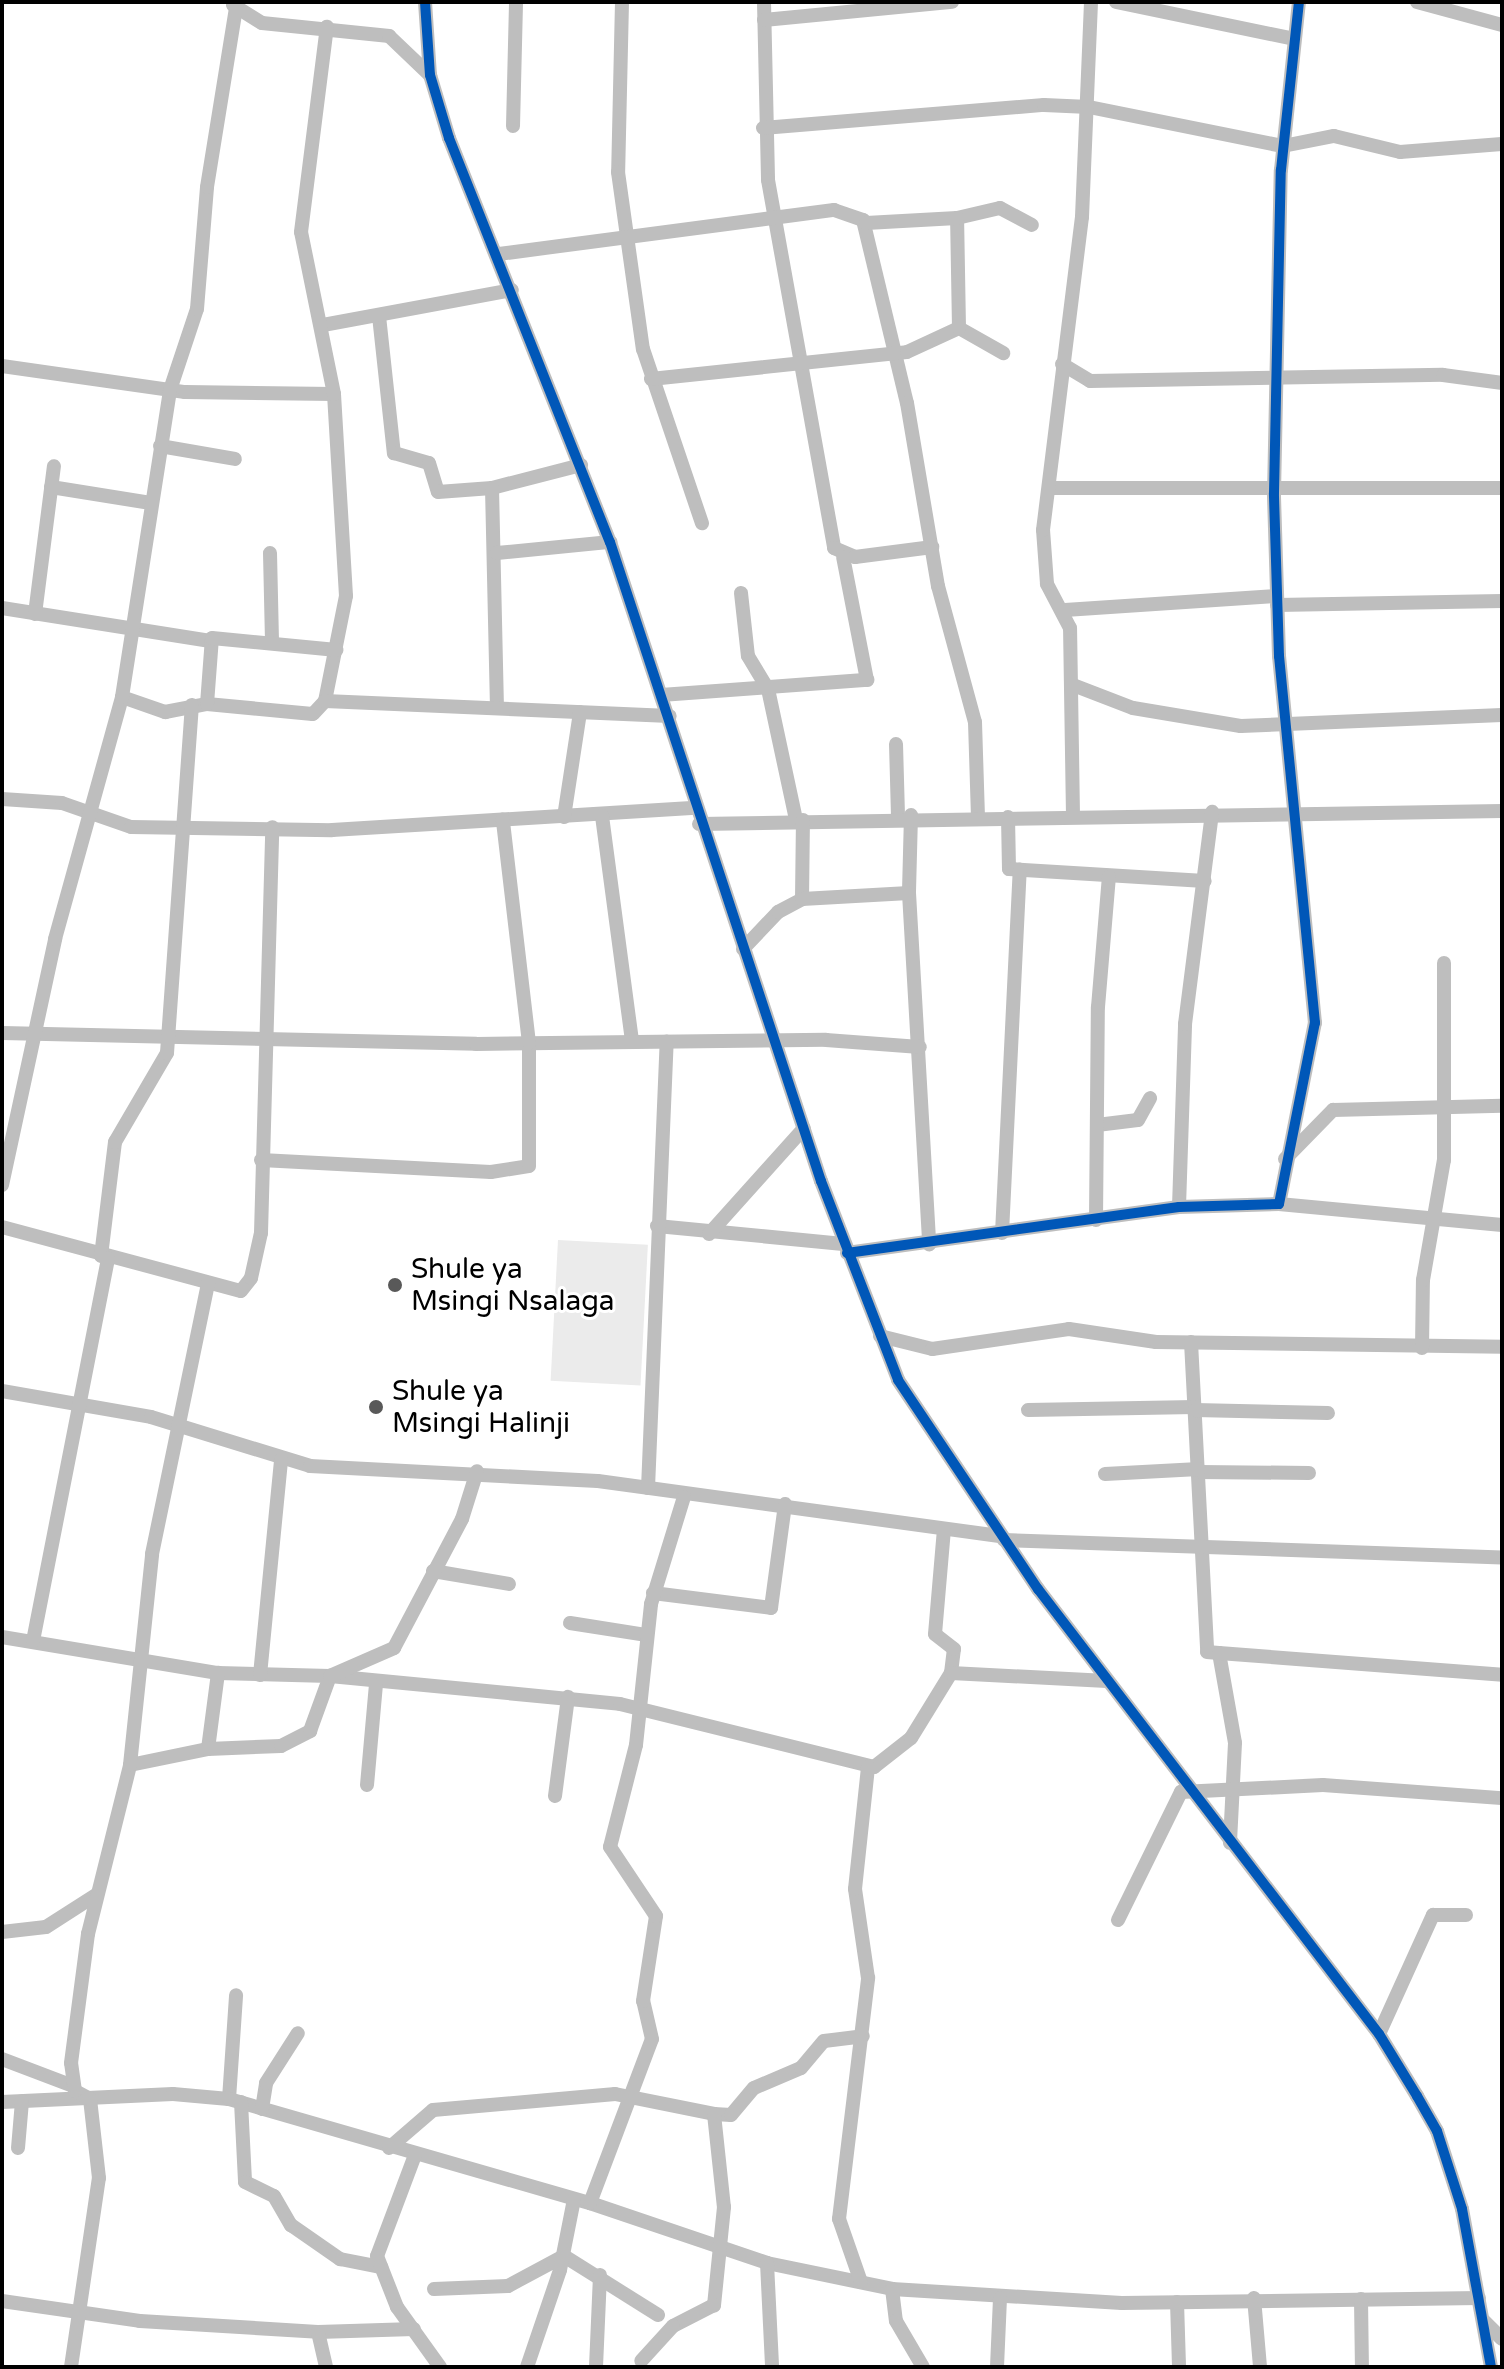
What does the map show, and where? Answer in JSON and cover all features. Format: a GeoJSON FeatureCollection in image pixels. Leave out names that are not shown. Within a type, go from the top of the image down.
{"type":"FeatureCollection","features":[{"type":"Feature","properties":{"kind":"street"},"geometry":{"type":"LineString","coordinates":[[425,2],[430,75],[610,542],[670,716],[699,824],[845,1249],[911,1405],[1107,1681],[1379,2034],[1437,2131],[1479,2298],[1491,2367]]}},
{"type":"Feature","properties":{"kind":"street"},"geometry":{"type":"LineString","coordinates":[[513,126],[516,2]]}},
{"type":"Feature","properties":{"kind":"street"},"geometry":{"type":"LineString","coordinates":[[622,2],[618,164],[633,240],[651,379],[702,523]]}},
{"type":"Feature","properties":{"kind":"street"},"geometry":{"type":"LineString","coordinates":[[661,695],[867,680],[843,557],[830,534],[763,128],[764,2]]}},
{"type":"Feature","properties":{"kind":"street"},"geometry":{"type":"LineString","coordinates":[[764,20],[952,2]]}},
{"type":"Feature","properties":{"kind":"street"},"geometry":{"type":"LineString","coordinates":[[1073,816],[1073,685],[1065,610],[1047,584],[1044,556],[1089,107],[1091,2]]}},
{"type":"Feature","properties":{"kind":"street"},"geometry":{"type":"LineString","coordinates":[[1116,2],[1294,39]]}},
{"type":"Feature","properties":{"kind":"street"},"geometry":{"type":"LineString","coordinates":[[1279,1204],[1285,1159],[1315,1023],[1285,727],[1274,493],[1274,382],[1283,146],[1299,2]]}},
{"type":"Feature","properties":{"kind":"street"},"geometry":{"type":"LineString","coordinates":[[1417,2],[1502,25]]}},
{"type":"Feature","properties":{"kind":"street"},"geometry":{"type":"LineString","coordinates":[[2,1185],[35,1035],[122,697],[170,390],[197,309],[207,187],[235,4],[262,23],[327,27],[389,36],[430,75]]}},
{"type":"Feature","properties":{"kind":"street"},"geometry":{"type":"LineString","coordinates":[[122,697],[165,712],[200,704],[313,714],[325,701],[346,606],[334,394],[323,325],[301,232],[327,27]]}},
{"type":"Feature","properties":{"kind":"street"},"geometry":{"type":"LineString","coordinates":[[763,128],[1089,107],[1283,146],[1334,136],[1400,152],[1502,144]]}},
{"type":"Feature","properties":{"kind":"street"},"geometry":{"type":"LineString","coordinates":[[499,254],[633,240],[777,216],[834,210],[866,223],[957,218],[1000,208],[1032,225]]}},
{"type":"Feature","properties":{"kind":"street"},"geometry":{"type":"LineString","coordinates":[[957,218],[959,328]]}},
{"type":"Feature","properties":{"kind":"street"},"geometry":{"type":"LineString","coordinates":[[866,223],[932,547],[975,722],[978,818]]}},
{"type":"Feature","properties":{"kind":"street"},"geometry":{"type":"LineString","coordinates":[[323,325],[512,290]]}},
{"type":"Feature","properties":{"kind":"street"},"geometry":{"type":"LineString","coordinates":[[379,316],[394,453],[429,463],[440,494],[492,488],[581,465]]}},
{"type":"Feature","properties":{"kind":"street"},"geometry":{"type":"LineString","coordinates":[[651,379],[804,365],[893,352],[936,343],[959,328]]}},
{"type":"Feature","properties":{"kind":"street"},"geometry":{"type":"LineString","coordinates":[[959,328],[1003,353]]}},
{"type":"Feature","properties":{"kind":"street"},"geometry":{"type":"LineString","coordinates":[[1062,364],[1090,381],[1274,382],[1443,375],[1502,383]]}},
{"type":"Feature","properties":{"kind":"street"},"geometry":{"type":"LineString","coordinates":[[2,366],[170,390],[334,394]]}},
{"type":"Feature","properties":{"kind":"street"},"geometry":{"type":"LineString","coordinates":[[160,446],[235,459]]}},
{"type":"Feature","properties":{"kind":"street"},"geometry":{"type":"LineString","coordinates":[[35,614],[54,466]]}},
{"type":"Feature","properties":{"kind":"street"},"geometry":{"type":"LineString","coordinates":[[51,487],[151,503]]}},
{"type":"Feature","properties":{"kind":"street"},"geometry":{"type":"LineString","coordinates":[[492,488],[497,553],[497,705]]}},
{"type":"Feature","properties":{"kind":"street"},"geometry":{"type":"LineString","coordinates":[[1052,488],[1274,493],[1502,488]]}},
{"type":"Feature","properties":{"kind":"street"},"geometry":{"type":"LineString","coordinates":[[497,553],[610,542]]}},
{"type":"Feature","properties":{"kind":"street"},"geometry":{"type":"LineString","coordinates":[[843,557],[932,547]]}},
{"type":"Feature","properties":{"kind":"street"},"geometry":{"type":"LineString","coordinates":[[270,553],[272,640]]}},
{"type":"Feature","properties":{"kind":"street"},"geometry":{"type":"LineString","coordinates":[[741,593],[748,656],[768,689],[800,820],[802,899]]}},
{"type":"Feature","properties":{"kind":"street"},"geometry":{"type":"LineString","coordinates":[[1065,610],[1277,600],[1502,601]]}},
{"type":"Feature","properties":{"kind":"street"},"geometry":{"type":"LineString","coordinates":[[2,608],[210,641],[272,640],[336,650]]}},
{"type":"Feature","properties":{"kind":"street"},"geometry":{"type":"LineString","coordinates":[[33,1641],[82,1403],[104,1257],[115,1142],[133,1102],[164,1067],[185,826],[210,641]]}},
{"type":"Feature","properties":{"kind":"street"},"geometry":{"type":"LineString","coordinates":[[1073,685],[1154,712],[1285,727],[1502,715]]}},
{"type":"Feature","properties":{"kind":"street"},"geometry":{"type":"LineString","coordinates":[[325,701],[497,705],[670,716]]}},
{"type":"Feature","properties":{"kind":"street"},"geometry":{"type":"LineString","coordinates":[[564,817],[580,712]]}},
{"type":"Feature","properties":{"kind":"street"},"geometry":{"type":"LineString","coordinates":[[896,744],[905,816],[929,1244]]}},
{"type":"Feature","properties":{"kind":"street"},"geometry":{"type":"LineString","coordinates":[[2,799],[62,803],[90,816],[131,827],[272,827],[503,820],[695,808]]}},
{"type":"Feature","properties":{"kind":"street"},"geometry":{"type":"LineString","coordinates":[[699,824],[905,816],[978,818],[1212,812],[1502,811]]}},
{"type":"Feature","properties":{"kind":"street"},"geometry":{"type":"LineString","coordinates":[[1179,1207],[1185,1024],[1212,812]]}},
{"type":"Feature","properties":{"kind":"street"},"geometry":{"type":"LineString","coordinates":[[602,816],[632,1041]]}},
{"type":"Feature","properties":{"kind":"street"},"geometry":{"type":"LineString","coordinates":[[1008,817],[1005,861],[1020,869],[1205,881]]}},
{"type":"Feature","properties":{"kind":"street"},"geometry":{"type":"LineString","coordinates":[[261,1160],[524,1171],[529,1043],[503,820]]}},
{"type":"Feature","properties":{"kind":"street"},"geometry":{"type":"LineString","coordinates":[[2,1227],[104,1257],[241,1291],[257,1265],[268,1034],[272,827]]}},
{"type":"Feature","properties":{"kind":"street"},"geometry":{"type":"LineString","coordinates":[[1002,1233],[1020,869]]}},
{"type":"Feature","properties":{"kind":"street"},"geometry":{"type":"LineString","coordinates":[[1096,1220],[1097,1125],[1109,877]]}},
{"type":"Feature","properties":{"kind":"street"},"geometry":{"type":"LineString","coordinates":[[743,949],[778,912],[802,899],[909,893]]}},
{"type":"Feature","properties":{"kind":"street"},"geometry":{"type":"LineString","coordinates":[[1422,1348],[1444,1105],[1444,963]]}},
{"type":"Feature","properties":{"kind":"street"},"geometry":{"type":"LineString","coordinates":[[2,1033],[268,1034],[529,1043],[775,1041],[920,1047]]}},
{"type":"Feature","properties":{"kind":"street"},"geometry":{"type":"LineString","coordinates":[[648,1488],[667,1041]]}},
{"type":"Feature","properties":{"kind":"street"},"geometry":{"type":"LineString","coordinates":[[1097,1125],[1138,1120],[1150,1098]]}},
{"type":"Feature","properties":{"kind":"street"},"geometry":{"type":"LineString","coordinates":[[1285,1159],[1333,1110],[1502,1106]]}},
{"type":"Feature","properties":{"kind":"street"},"geometry":{"type":"LineString","coordinates":[[709,1234],[804,1128]]}},
{"type":"Feature","properties":{"kind":"street"},"geometry":{"type":"LineString","coordinates":[[657,1226],[845,1249],[929,1244],[1179,1207],[1279,1204],[1435,1213],[1502,1225]]}},
{"type":"Feature","properties":{"kind":"street"},"geometry":{"type":"LineString","coordinates":[[73,2086],[96,1895],[130,1765],[138,1660],[178,1425],[208,1283]]}},
{"type":"Feature","properties":{"kind":"street"},"geometry":{"type":"LineString","coordinates":[[880,1336],[932,1349],[1069,1329],[1191,1342],[1502,1347]]}},
{"type":"Feature","properties":{"kind":"street"},"geometry":{"type":"LineString","coordinates":[[1191,1342],[1207,1652],[1502,1675]]}},
{"type":"Feature","properties":{"kind":"street"},"geometry":{"type":"LineString","coordinates":[[2,1391],[82,1403],[178,1425],[281,1460],[347,1470],[477,1471],[648,1488],[684,1497],[785,1504],[1003,1538],[1202,1548],[1502,1557]]}},
{"type":"Feature","properties":{"kind":"street"},"geometry":{"type":"LineString","coordinates":[[1028,1410],[1195,1408],[1328,1413]]}},
{"type":"Feature","properties":{"kind":"street"},"geometry":{"type":"LineString","coordinates":[[260,1675],[281,1460]]}},
{"type":"Feature","properties":{"kind":"street"},"geometry":{"type":"LineString","coordinates":[[330,1676],[390,1653],[462,1519],[477,1471]]}},
{"type":"Feature","properties":{"kind":"street"},"geometry":{"type":"LineString","coordinates":[[1105,1474],[1199,1471],[1309,1473]]}},
{"type":"Feature","properties":{"kind":"street"},"geometry":{"type":"LineString","coordinates":[[590,2203],[635,2095],[652,2039],[643,2001],[657,1922],[610,1847],[641,1708],[653,1593],[684,1497]]}},
{"type":"Feature","properties":{"kind":"street"},"geometry":{"type":"LineString","coordinates":[[653,1593],[771,1608],[785,1504]]}},
{"type":"Feature","properties":{"kind":"street"},"geometry":{"type":"LineString","coordinates":[[2,1637],[218,1673],[330,1676],[376,1685],[568,1697],[641,1708],[868,1767],[900,1751],[951,1673],[954,1649],[935,1634],[944,1529]]}},
{"type":"Feature","properties":{"kind":"street"},"geometry":{"type":"LineString","coordinates":[[433,1571],[509,1584]]}},
{"type":"Feature","properties":{"kind":"street"},"geometry":{"type":"LineString","coordinates":[[570,1623],[647,1635]]}},
{"type":"Feature","properties":{"kind":"street"},"geometry":{"type":"LineString","coordinates":[[1219,1653],[1236,1793],[1230,1843]]}},
{"type":"Feature","properties":{"kind":"street"},"geometry":{"type":"LineString","coordinates":[[208,1749],[218,1673]]}},
{"type":"Feature","properties":{"kind":"street"},"geometry":{"type":"LineString","coordinates":[[951,1673],[1107,1681]]}},
{"type":"Feature","properties":{"kind":"street"},"geometry":{"type":"LineString","coordinates":[[130,1765],[208,1749],[296,1741],[320,1717],[330,1676]]}},
{"type":"Feature","properties":{"kind":"street"},"geometry":{"type":"LineString","coordinates":[[367,1785],[376,1685]]}},
{"type":"Feature","properties":{"kind":"street"},"geometry":{"type":"LineString","coordinates":[[555,1796],[568,1697]]}},
{"type":"Feature","properties":{"kind":"street"},"geometry":{"type":"LineString","coordinates":[[861,2282],[839,2219],[868,1978],[855,1889],[868,1767]]}},
{"type":"Feature","properties":{"kind":"street"},"geometry":{"type":"LineString","coordinates":[[1118,1920],[1173,1798],[1191,1790],[1236,1793],[1323,1785],[1502,1798]]}},
{"type":"Feature","properties":{"kind":"street"},"geometry":{"type":"LineString","coordinates":[[2,1932],[46,1927],[96,1895]]}},
{"type":"Feature","properties":{"kind":"street"},"geometry":{"type":"LineString","coordinates":[[1379,2034],[1433,1915],[1466,1915]]}},
{"type":"Feature","properties":{"kind":"street"},"geometry":{"type":"LineString","coordinates":[[236,1995],[235,2101],[238,2161],[245,2182],[274,2196],[291,2225],[340,2259],[381,2267]]}},
{"type":"Feature","properties":{"kind":"street"},"geometry":{"type":"LineString","coordinates":[[262,2109],[266,2083],[298,2033]]}},
{"type":"Feature","properties":{"kind":"street"},"geometry":{"type":"LineString","coordinates":[[389,2148],[433,2110],[635,2095],[714,2114],[731,2115],[754,2088],[795,2072],[824,2041],[863,2036]]}},
{"type":"Feature","properties":{"kind":"street"},"geometry":{"type":"LineString","coordinates":[[2,2059],[73,2086],[90,2099],[99,2178],[84,2312],[71,2367]]}},
{"type":"Feature","properties":{"kind":"street"},"geometry":{"type":"LineString","coordinates":[[2,2102],[90,2099],[235,2101],[389,2148],[590,2203],[767,2263],[892,2289],[1000,2298],[1177,2302],[1254,2298],[1479,2298]]}},
{"type":"Feature","properties":{"kind":"street"},"geometry":{"type":"LineString","coordinates":[[18,2148],[22,2101]]}},
{"type":"Feature","properties":{"kind":"street"},"geometry":{"type":"LineString","coordinates":[[641,2361],[673,2326],[713,2309],[724,2170],[714,2114]]}},
{"type":"Feature","properties":{"kind":"street"},"geometry":{"type":"LineString","coordinates":[[415,2155],[377,2244],[381,2267],[414,2329],[440,2367]]}},
{"type":"Feature","properties":{"kind":"street"},"geometry":{"type":"LineString","coordinates":[[527,2367],[564,2256],[574,2199]]}},
{"type":"Feature","properties":{"kind":"street"},"geometry":{"type":"LineString","coordinates":[[564,2256],[600,2275],[658,2315]]}},
{"type":"Feature","properties":{"kind":"street"},"geometry":{"type":"LineString","coordinates":[[434,2289],[508,2286],[564,2256]]}},
{"type":"Feature","properties":{"kind":"street"},"geometry":{"type":"LineString","coordinates":[[767,2263],[772,2367]]}},
{"type":"Feature","properties":{"kind":"street"},"geometry":{"type":"LineString","coordinates":[[596,2367],[600,2275]]}},
{"type":"Feature","properties":{"kind":"street"},"geometry":{"type":"LineString","coordinates":[[892,2289],[896,2321],[923,2367]]}},
{"type":"Feature","properties":{"kind":"street"},"geometry":{"type":"LineString","coordinates":[[997,2367],[1000,2298]]}},
{"type":"Feature","properties":{"kind":"street"},"geometry":{"type":"LineString","coordinates":[[1254,2298],[1260,2367]]}},
{"type":"Feature","properties":{"kind":"street"},"geometry":{"type":"LineString","coordinates":[[1361,2299],[1362,2367]]}},
{"type":"Feature","properties":{"kind":"street"},"geometry":{"type":"LineString","coordinates":[[2,2301],[84,2312],[318,2332],[414,2329]]}},
{"type":"Feature","properties":{"kind":"street"},"geometry":{"type":"LineString","coordinates":[[1177,2302],[1179,2367]]}},
{"type":"Feature","properties":{"kind":"street"},"geometry":{"type":"LineString","coordinates":[[1484,2321],[1502,2339]]}},
{"type":"Feature","properties":{"kind":"street"},"geometry":{"type":"LineString","coordinates":[[318,2332],[326,2367]]}},
{"type":"Feature","properties":{"kind":"shaded area"},"geometry":{"type":"Polygon","coordinates":[[[558,1240],[648,1245],[640,1386],[551,1381],[558,1240]]]}},
{"type":"Feature","properties":{"kind":"cycle path"},"geometry":{"type":"LineString","coordinates":[[425,2],[430,75],[449,138],[610,542],[821,1181],[898,1380],[1038,1589],[1379,2034],[1417,2096],[1437,2131],[1462,2209],[1491,2367]]}},
{"type":"Feature","properties":{"kind":"cycle path"},"geometry":{"type":"LineString","coordinates":[[847,1253],[1179,1207],[1279,1204],[1315,1023],[1279,656],[1274,493],[1281,170],[1299,2]]}},
{"type":"Feature","properties":{"kind":"place","name":"Shule ya Msingi Nsalaga"},"geometry":{"type":"Point","coordinates":[395,1285]}},
{"type":"Feature","properties":{"kind":"place","name":"Shule ya Msingi Halinji"},"geometry":{"type":"Point","coordinates":[376,1407]}}]}
